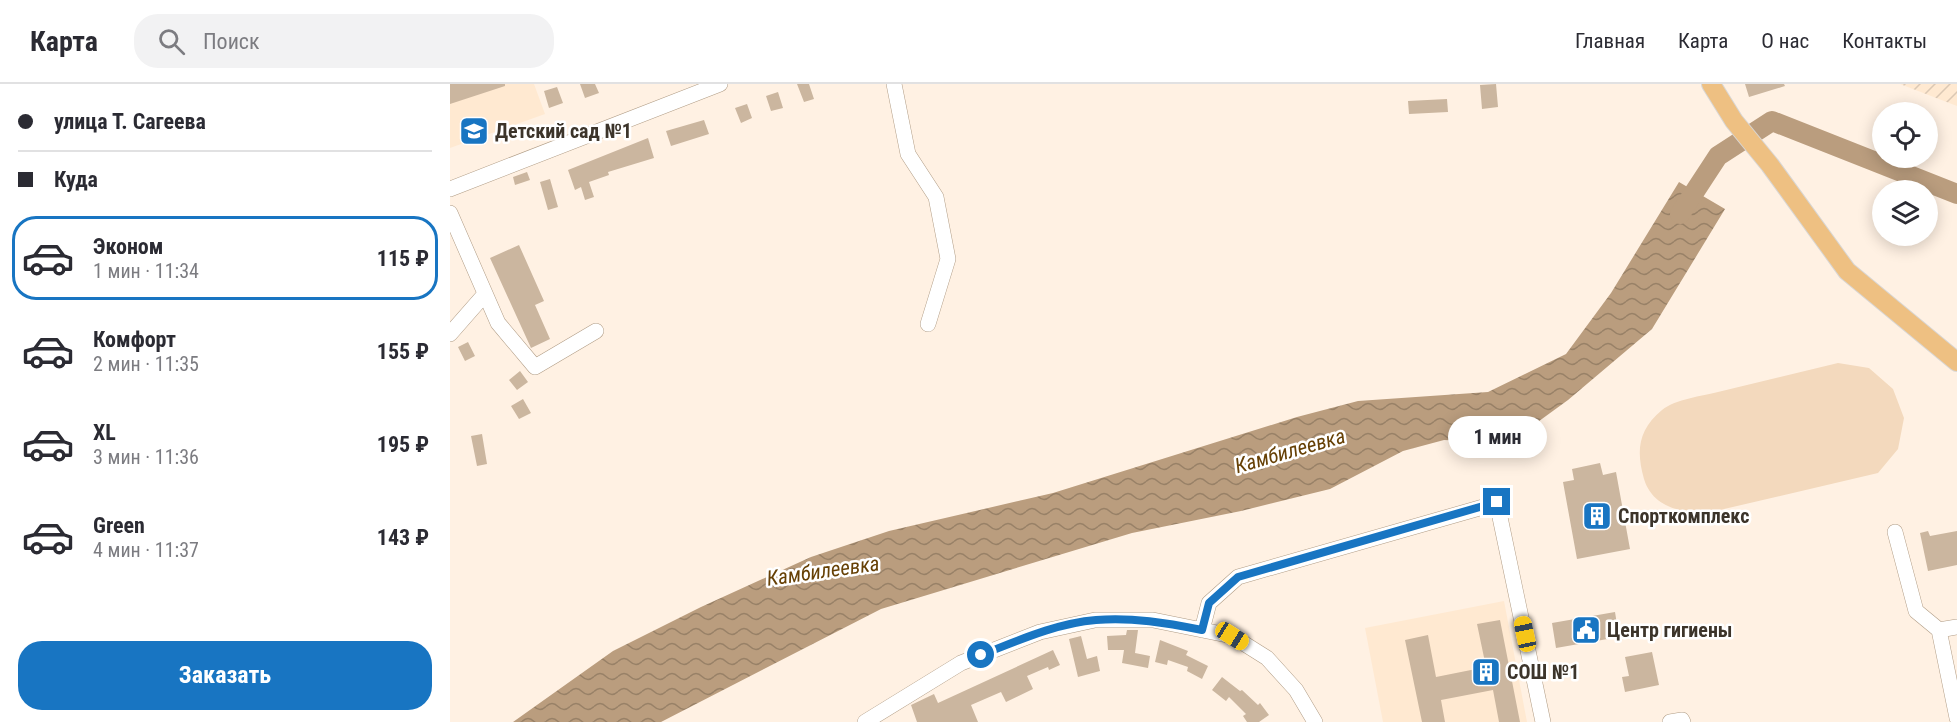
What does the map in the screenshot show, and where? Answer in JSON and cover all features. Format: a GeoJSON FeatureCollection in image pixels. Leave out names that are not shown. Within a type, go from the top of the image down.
{"type":"FeatureCollection","features":[{"type":"Feature","properties":{"kind":"main road"},"geometry":{"type":"LineString","coordinates":[[1711,84],[1734,121],[1770,165],[1847,271],[1957,362]]}},
{"type":"Feature","properties":{"kind":"street"},"geometry":{"type":"LineString","coordinates":[[450,189],[720,84]]}},
{"type":"Feature","properties":{"kind":"street"},"geometry":{"type":"LineString","coordinates":[[894,84],[908,154],[936,196],[948,259],[928,324]]}},
{"type":"Feature","properties":{"kind":"street"},"geometry":{"type":"LineString","coordinates":[[450,213],[498,323],[535,367],[596,331]]}},
{"type":"Feature","properties":{"kind":"street"},"geometry":{"type":"LineString","coordinates":[[450,334],[485,294]]}},
{"type":"Feature","properties":{"kind":"street"},"geometry":{"type":"LineString","coordinates":[[1202,630],[1209,603],[1238,577],[1497,502],[1543,722]]}},
{"type":"Feature","properties":{"kind":"street"},"geometry":{"type":"LineString","coordinates":[[1895,532],[1916,611],[1939,630],[1957,718]]}},
{"type":"Feature","properties":{"kind":"street"},"geometry":{"type":"LineString","coordinates":[[866,722],[961,663],[1040,632],[1095,620],[1153,620],[1232,636],[1267,658],[1296,690],[1315,722]]}},
{"type":"Feature","properties":{"kind":"street"},"geometry":{"type":"LineString","coordinates":[[1939,630],[1957,627]]}},
{"type":"Feature","properties":{"kind":"street"},"geometry":{"type":"LineString","coordinates":[[1670,722],[1682,720],[1683,722]]}},
{"type":"Feature","properties":{"kind":"shaded area","name":"Детский сад №1"},"geometry":{"type":"Polygon","coordinates":[[[450,84],[534,84],[545,114],[450,148],[450,84]]]}},
{"type":"Feature","properties":{"kind":"shaded area"},"geometry":{"type":"Polygon","coordinates":[[[1900,84],[1957,84],[1957,106],[1900,84]]]}},
{"type":"Feature","properties":{"kind":"shaded area"},"geometry":{"type":"Polygon","coordinates":[[[1838,363],[1869,368],[1893,389],[1904,418],[1898,449],[1878,473],[1707,513],[1669,506],[1661,502],[1648,489],[1641,469],[1641,442],[1648,425],[1668,406],[1689,398],[1838,363]]]}},
{"type":"Feature","properties":{"kind":"shaded area"},"geometry":{"type":"Polygon","coordinates":[[[1504,601],[1527,722],[1383,722],[1365,628],[1504,601]]]}},
{"type":"Feature","properties":{"kind":"water"},"geometry":{"type":"Polygon","coordinates":[[[1679,182],[1725,209],[1652,329],[1568,400],[1509,443],[1444,440],[1403,451],[1330,489],[1241,511],[1132,533],[881,609],[661,722],[513,722],[613,651],[701,607],[811,557],[889,531],[1053,493],[1297,417],[1358,401],[1488,392],[1566,354],[1611,293],[1679,182]]]}},
{"type":"Feature","properties":{"kind":"building"},"geometry":{"type":"Polygon","coordinates":[[[450,84],[505,84],[505,86],[450,104],[450,84]]]}},
{"type":"Feature","properties":{"kind":"building"},"geometry":{"type":"Polygon","coordinates":[[[580,84],[595,84],[599,93],[585,98],[580,84]]]}},
{"type":"Feature","properties":{"kind":"building"},"geometry":{"type":"Polygon","coordinates":[[[797,84],[809,84],[814,99],[804,102],[797,84]]]}},
{"type":"Feature","properties":{"kind":"building"},"geometry":{"type":"Polygon","coordinates":[[[1496,84],[1498,107],[1482,109],[1480,85],[1496,84]]]}},
{"type":"Feature","properties":{"kind":"building"},"geometry":{"type":"Polygon","coordinates":[[[1745,84],[1784,84],[1785,86],[1749,97],[1745,84]]]}},
{"type":"Feature","properties":{"kind":"building"},"geometry":{"type":"Polygon","coordinates":[[[557,87],[563,103],[549,108],[544,91],[557,87]]]}},
{"type":"Feature","properties":{"kind":"building"},"geometry":{"type":"Polygon","coordinates":[[[778,92],[783,108],[771,111],[766,96],[778,92]]]}},
{"type":"Feature","properties":{"kind":"building"},"geometry":{"type":"Polygon","coordinates":[[[1447,99],[1448,112],[1409,114],[1408,101],[1447,99]]]}},
{"type":"Feature","properties":{"kind":"building"},"geometry":{"type":"Polygon","coordinates":[[[747,104],[752,118],[741,123],[735,108],[747,104]]]}},
{"type":"Feature","properties":{"kind":"building"},"geometry":{"type":"Polygon","coordinates":[[[704,120],[709,134],[671,146],[666,131],[704,120]]]}},
{"type":"Feature","properties":{"kind":"building"},"geometry":{"type":"Polygon","coordinates":[[[648,138],[654,158],[608,172],[609,175],[589,182],[594,197],[585,200],[581,187],[575,190],[568,170],[648,138]]]}},
{"type":"Feature","properties":{"kind":"building"},"geometry":{"type":"Polygon","coordinates":[[[527,172],[530,180],[515,185],[513,177],[527,172]]]}},
{"type":"Feature","properties":{"kind":"building"},"geometry":{"type":"Polygon","coordinates":[[[550,179],[558,207],[548,210],[540,182],[550,179]]]}},
{"type":"Feature","properties":{"kind":"building"},"geometry":{"type":"Polygon","coordinates":[[[519,245],[544,301],[535,305],[550,339],[531,348],[490,258],[519,245]]]}},
{"type":"Feature","properties":{"kind":"building"},"geometry":{"type":"Polygon","coordinates":[[[468,342],[475,356],[465,361],[458,347],[468,342]]]}},
{"type":"Feature","properties":{"kind":"building"},"geometry":{"type":"Polygon","coordinates":[[[520,371],[528,382],[517,390],[509,380],[520,371]]]}},
{"type":"Feature","properties":{"kind":"building"},"geometry":{"type":"Polygon","coordinates":[[[523,399],[531,413],[519,419],[511,406],[523,399]]]}},
{"type":"Feature","properties":{"kind":"building"},"geometry":{"type":"Polygon","coordinates":[[[482,434],[487,464],[477,466],[471,436],[482,434]]]}},
{"type":"Feature","properties":{"kind":"building","name":"Спорткомплекс"},"geometry":{"type":"Polygon","coordinates":[[[1600,463],[1603,475],[1616,472],[1630,549],[1577,559],[1563,482],[1574,480],[1572,469],[1600,463]]]}},
{"type":"Feature","properties":{"kind":"building"},"geometry":{"type":"Polygon","coordinates":[[[1928,531],[1930,536],[1957,531],[1957,565],[1928,571],[1920,533],[1928,531]]]}},
{"type":"Feature","properties":{"kind":"building","name":"Центр гигиены"},"geometry":{"type":"Polygon","coordinates":[[[1615,612],[1619,637],[1556,648],[1552,623],[1615,612]]]}},
{"type":"Feature","properties":{"kind":"building","name":"СОШ №1"},"geometry":{"type":"Polygon","coordinates":[[[1500,620],[1520,722],[1499,722],[1493,690],[1441,700],[1445,722],[1422,722],[1405,640],[1428,635],[1436,677],[1486,667],[1477,624],[1500,620]]]}},
{"type":"Feature","properties":{"kind":"building"},"geometry":{"type":"Polygon","coordinates":[[[1127,630],[1138,630],[1135,653],[1150,656],[1148,668],[1122,663],[1124,650],[1108,650],[1107,636],[1126,635],[1127,630]]]}},
{"type":"Feature","properties":{"kind":"building"},"geometry":{"type":"Polygon","coordinates":[[[1081,636],[1087,659],[1097,656],[1100,671],[1078,677],[1069,639],[1081,636]]]}},
{"type":"Feature","properties":{"kind":"building"},"geometry":{"type":"Polygon","coordinates":[[[1160,640],[1188,651],[1186,655],[1208,666],[1202,679],[1187,671],[1188,667],[1168,660],[1167,665],[1155,662],[1160,640]]]}},
{"type":"Feature","properties":{"kind":"building"},"geometry":{"type":"Polygon","coordinates":[[[1053,650],[1060,665],[1049,670],[1048,667],[1027,676],[1033,689],[1006,702],[1001,692],[971,705],[978,722],[917,722],[911,705],[934,694],[938,703],[1053,650]]]}},
{"type":"Feature","properties":{"kind":"building"},"geometry":{"type":"Polygon","coordinates":[[[1652,652],[1659,685],[1625,692],[1622,677],[1629,676],[1625,657],[1652,652]]]}},
{"type":"Feature","properties":{"kind":"building"},"geometry":{"type":"Polygon","coordinates":[[[1222,677],[1240,691],[1242,690],[1258,705],[1260,703],[1269,715],[1259,722],[1247,722],[1243,716],[1246,714],[1229,697],[1226,701],[1212,690],[1222,677]]]}},
{"type":"Feature","properties":{"kind":"waterway","name":"Камбилеевка"},"geometry":{"type":"LineString","coordinates":[[1680,214],[1718,156],[1772,121],[1957,194]]}},
{"type":"Feature","properties":{"kind":"place","name":"Детский сад №1"},"geometry":{"type":"Point","coordinates":[474,131]}},
{"type":"Feature","properties":{"kind":"place","name":"Спорткомплекс"},"geometry":{"type":"Point","coordinates":[1597,516]}},
{"type":"Feature","properties":{"kind":"place","name":"Центр гигиены"},"geometry":{"type":"Point","coordinates":[1586,630]}},
{"type":"Feature","properties":{"kind":"place","name":"СОШ №1"},"geometry":{"type":"Point","coordinates":[1486,672]}},
{"type":"Feature","properties":{"kind":"route"},"geometry":{"type":"LineString","coordinates":[[981,655],[1040,632],[1095,620],[1153,620],[1202,630],[1209,603],[1238,577],[1497,502]]}}]}
